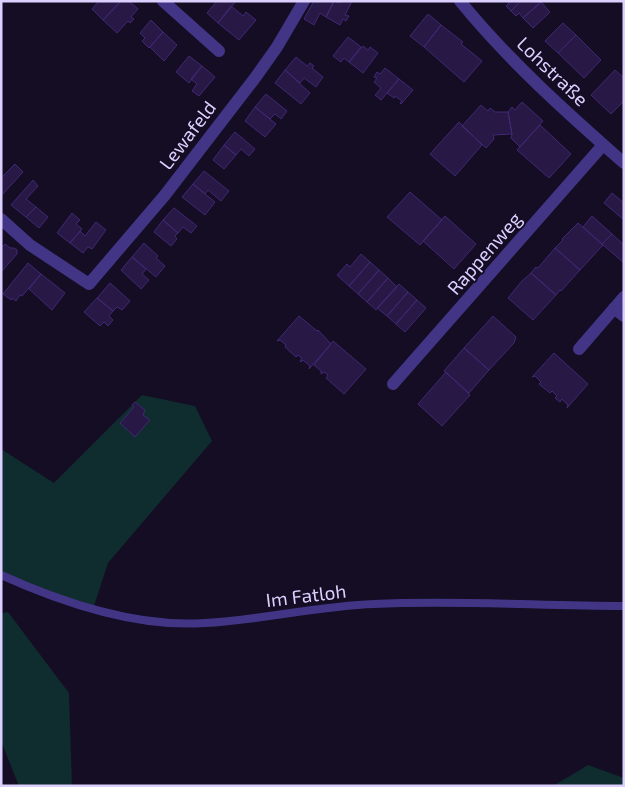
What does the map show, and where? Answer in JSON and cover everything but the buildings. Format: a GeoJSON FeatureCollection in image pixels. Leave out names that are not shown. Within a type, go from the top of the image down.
{"type":"FeatureCollection","features":[{"type":"Feature","properties":{"kind":"street"},"geometry":{"type":"LineString","coordinates":[[163,1],[220,51]]}},
{"type":"Feature","properties":{"kind":"street","name":"Lewafeld"},"geometry":{"type":"LineString","coordinates":[[1,219],[30,245],[89,284],[165,195],[254,78],[276,47],[304,1]]}},
{"type":"Feature","properties":{"kind":"street","name":"Lohstraße"},"geometry":{"type":"LineString","coordinates":[[460,1],[477,22],[535,82],[624,163]]}},
{"type":"Feature","properties":{"kind":"street","name":"Rappenweg"},"geometry":{"type":"LineString","coordinates":[[393,384],[603,145]]}},
{"type":"Feature","properties":{"kind":"street"},"geometry":{"type":"LineString","coordinates":[[579,348],[619,312],[624,297]]}},
{"type":"Feature","properties":{"kind":"lane","name":"Im Fatloh"},"geometry":{"type":"LineString","coordinates":[[1,575],[37,591],[89,609],[158,622],[223,622],[373,604],[624,606]]}},
{"type":"Feature","properties":{"kind":"green space"},"geometry":{"type":"Polygon","coordinates":[[[142,395],[195,406],[212,441],[108,563],[93,609],[1,574],[1,449],[54,483],[142,395]]]}},
{"type":"Feature","properties":{"kind":"green space"},"geometry":{"type":"Polygon","coordinates":[[[8,612],[69,693],[72,786],[19,786],[1,741],[1,613],[8,612]]]}},
{"type":"Feature","properties":{"kind":"green space"},"geometry":{"type":"Polygon","coordinates":[[[588,765],[624,778],[624,786],[553,786],[588,765]]]}}]}
